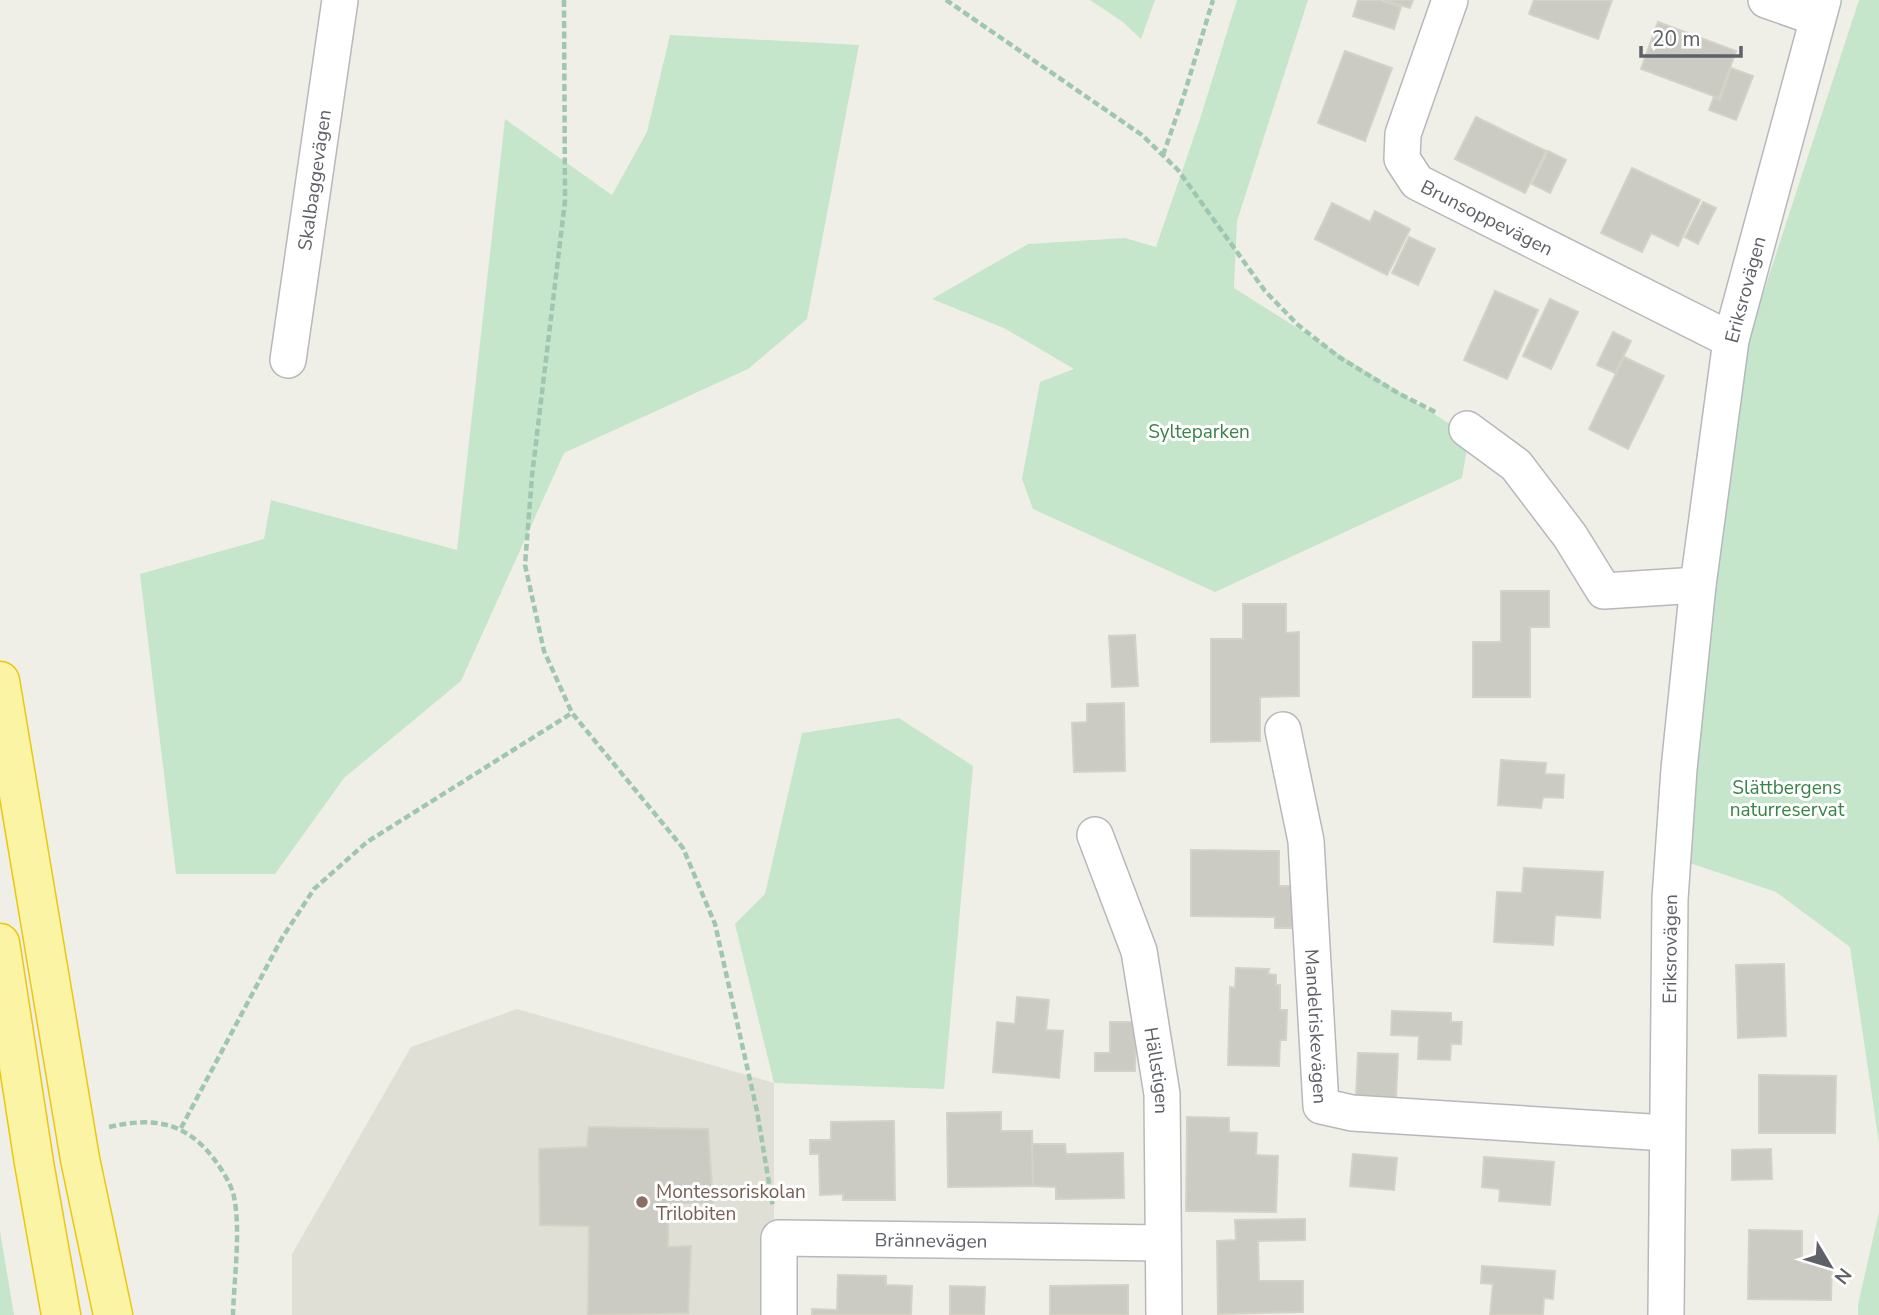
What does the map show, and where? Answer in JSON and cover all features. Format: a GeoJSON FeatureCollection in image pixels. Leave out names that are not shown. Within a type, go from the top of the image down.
{"type":"FeatureCollection","features":[{"type":"Feature","properties":{"kind":"highway"},"geometry":{"type":"LineString","coordinates":[[0,681],[80,1159],[113,1315]]}},
{"type":"Feature","properties":{"kind":"highway"},"geometry":{"type":"LineString","coordinates":[[0,943],[61,1315]]}},
{"type":"Feature","properties":{"kind":"street","name":"Skalbaggevägen"},"geometry":{"type":"LineString","coordinates":[[288,360],[340,0]]}},
{"type":"Feature","properties":{"kind":"street","name":"Brunsoppevägen"},"geometry":{"type":"LineString","coordinates":[[1450,0],[1403,134],[1402,159],[1417,182],[1731,340]]}},
{"type":"Feature","properties":{"kind":"street"},"geometry":{"type":"LineString","coordinates":[[1766,0],[1820,9]]}},
{"type":"Feature","properties":{"kind":"street","name":"Eriksrovägen"},"geometry":{"type":"LineString","coordinates":[[1666,1315],[1670,899],[1679,769],[1698,585],[1731,340],[1820,9]]}},
{"type":"Feature","properties":{"kind":"street"},"geometry":{"type":"LineString","coordinates":[[1467,429],[1516,465],[1570,536],[1604,591],[1698,585]]}},
{"type":"Feature","properties":{"kind":"street","name":"Mandelriskevägen"},"geometry":{"type":"LineString","coordinates":[[1283,730],[1306,841],[1321,1106],[1352,1113],[1666,1133]]}},
{"type":"Feature","properties":{"kind":"street","name":"Hällstigen"},"geometry":{"type":"LineString","coordinates":[[1095,835],[1139,951],[1162,1094],[1164,1315]]}},
{"type":"Feature","properties":{"kind":"street"},"geometry":{"type":"LineString","coordinates":[[779,1238],[779,1315]]}},
{"type":"Feature","properties":{"kind":"street","name":"Brännevägen"},"geometry":{"type":"LineString","coordinates":[[779,1238],[1162,1243]]}},
{"type":"Feature","properties":{"kind":"path"},"geometry":{"type":"LineString","coordinates":[[564,0],[565,201],[532,476],[525,565],[544,651],[572,713],[683,848],[715,924],[757,1111],[779,1238]]}},
{"type":"Feature","properties":{"kind":"path"},"geometry":{"type":"LineString","coordinates":[[946,0],[1142,135],[1178,170],[1265,291],[1298,325],[1339,357],[1398,393],[1467,429]]}},
{"type":"Feature","properties":{"kind":"path"},"geometry":{"type":"LineString","coordinates":[[1163,155],[1185,95],[1213,0]]}},
{"type":"Feature","properties":{"kind":"path"},"geometry":{"type":"LineString","coordinates":[[181,1128],[282,937],[314,889],[367,842],[572,713]]}},
{"type":"Feature","properties":{"kind":"path"},"geometry":{"type":"LineString","coordinates":[[101,1129],[134,1122],[160,1122],[181,1128],[207,1150],[222,1170],[233,1193],[236,1215],[233,1315]]}},
{"type":"Feature","properties":{"kind":"shaded area"},"geometry":{"type":"Polygon","coordinates":[[[517,1009],[774,1083],[774,1315],[292,1315],[292,1254],[411,1047],[517,1009]]]}},
{"type":"Feature","properties":{"kind":"green space"},"geometry":{"type":"Polygon","coordinates":[[[1090,0],[1155,0],[1141,39],[1123,22],[1090,0]]]}},
{"type":"Feature","properties":{"kind":"green space","name":"Sylteparken"},"geometry":{"type":"Polygon","coordinates":[[[1237,0],[1308,0],[1237,221],[1234,288],[1469,436],[1462,478],[1215,592],[1033,509],[1022,479],[1040,382],[1074,369],[1004,328],[932,299],[1028,244],[1125,238],[1156,247],[1237,0]]]}},
{"type":"Feature","properties":{"kind":"green space","name":"Slättbergens naturreservat"},"geometry":{"type":"Polygon","coordinates":[[[1859,0],[1879,0],[1879,1143],[1850,947],[1776,892],[1687,862],[1715,578],[1748,340],[1859,0]]]}},
{"type":"Feature","properties":{"kind":"green space"},"geometry":{"type":"Polygon","coordinates":[[[670,35],[859,45],[807,319],[748,369],[564,453],[461,681],[344,778],[275,874],[176,874],[140,574],[264,539],[271,500],[457,550],[505,119],[612,195],[647,132],[670,35]]]}},
{"type":"Feature","properties":{"kind":"green space"},"geometry":{"type":"Polygon","coordinates":[[[899,718],[973,766],[944,1089],[774,1083],[735,924],[765,894],[802,733],[899,718]]]}},
{"type":"Feature","properties":{"kind":"green space"},"geometry":{"type":"Polygon","coordinates":[[[1879,1212],[1879,1315],[1858,1315],[1858,1305],[1879,1212]]]}},
{"type":"Feature","properties":{"kind":"green space"},"geometry":{"type":"Polygon","coordinates":[[[0,1231],[14,1315],[0,1315],[0,1231]]]}},
{"type":"Feature","properties":{"kind":"building"},"geometry":{"type":"Polygon","coordinates":[[[1358,0],[1379,0],[1401,7],[1394,29],[1353,16],[1358,0]]]}},
{"type":"Feature","properties":{"kind":"building"},"geometry":{"type":"Polygon","coordinates":[[[1384,0],[1413,0],[1410,8],[1384,0]]]}},
{"type":"Feature","properties":{"kind":"building"},"geometry":{"type":"Polygon","coordinates":[[[1534,0],[1612,0],[1598,39],[1529,14],[1534,0]]]}},
{"type":"Feature","properties":{"kind":"building"},"geometry":{"type":"Polygon","coordinates":[[[1658,22],[1736,51],[1719,98],[1641,69],[1658,22]]]}},
{"type":"Feature","properties":{"kind":"building"},"geometry":{"type":"Polygon","coordinates":[[[1345,51],[1392,68],[1365,141],[1318,123],[1345,51]]]}},
{"type":"Feature","properties":{"kind":"building"},"geometry":{"type":"Polygon","coordinates":[[[1731,68],[1753,76],[1736,120],[1709,110],[1714,97],[1720,100],[1731,68]]]}},
{"type":"Feature","properties":{"kind":"building"},"geometry":{"type":"Polygon","coordinates":[[[1476,117],[1546,151],[1525,193],[1455,159],[1476,117]]]}},
{"type":"Feature","properties":{"kind":"building"},"geometry":{"type":"Polygon","coordinates":[[[1548,151],[1566,160],[1550,193],[1532,184],[1548,151]]]}},
{"type":"Feature","properties":{"kind":"building"},"geometry":{"type":"Polygon","coordinates":[[[1632,168],[1700,200],[1678,246],[1651,233],[1642,252],[1601,233],[1632,168]]]}},
{"type":"Feature","properties":{"kind":"building"},"geometry":{"type":"Polygon","coordinates":[[[1703,202],[1716,208],[1698,244],[1685,237],[1703,202]]]}},
{"type":"Feature","properties":{"kind":"building"},"geometry":{"type":"Polygon","coordinates":[[[1332,203],[1370,222],[1375,211],[1410,229],[1387,275],[1315,239],[1332,203]]]}},
{"type":"Feature","properties":{"kind":"building"},"geometry":{"type":"Polygon","coordinates":[[[1409,237],[1435,249],[1418,285],[1392,273],[1409,237]]]}},
{"type":"Feature","properties":{"kind":"building"},"geometry":{"type":"Polygon","coordinates":[[[1495,291],[1538,310],[1507,379],[1464,360],[1495,291]]]}},
{"type":"Feature","properties":{"kind":"building"},"geometry":{"type":"Polygon","coordinates":[[[1550,299],[1578,312],[1551,369],[1523,356],[1550,299]]]}},
{"type":"Feature","properties":{"kind":"building"},"geometry":{"type":"Polygon","coordinates":[[[1613,332],[1631,341],[1615,373],[1597,365],[1613,332]]]}},
{"type":"Feature","properties":{"kind":"building"},"geometry":{"type":"Polygon","coordinates":[[[1624,357],[1664,376],[1628,449],[1589,429],[1624,357]]]}},
{"type":"Feature","properties":{"kind":"building"},"geometry":{"type":"Polygon","coordinates":[[[1501,591],[1549,591],[1549,627],[1530,627],[1530,697],[1473,697],[1473,642],[1501,642],[1501,591]]]}},
{"type":"Feature","properties":{"kind":"building"},"geometry":{"type":"Polygon","coordinates":[[[1243,604],[1286,604],[1286,633],[1299,632],[1299,696],[1260,697],[1260,741],[1211,742],[1211,639],[1243,639],[1243,604]]]}},
{"type":"Feature","properties":{"kind":"building"},"geometry":{"type":"Polygon","coordinates":[[[1135,635],[1138,686],[1112,687],[1109,636],[1135,635]]]}},
{"type":"Feature","properties":{"kind":"building"},"geometry":{"type":"Polygon","coordinates":[[[1124,703],[1125,771],[1074,772],[1072,723],[1087,722],[1087,704],[1124,703]]]}},
{"type":"Feature","properties":{"kind":"building"},"geometry":{"type":"Polygon","coordinates":[[[1501,760],[1546,763],[1545,774],[1564,775],[1563,798],[1543,797],[1541,808],[1498,805],[1501,760]]]}},
{"type":"Feature","properties":{"kind":"building"},"geometry":{"type":"Polygon","coordinates":[[[1191,850],[1279,851],[1279,886],[1303,886],[1302,928],[1275,928],[1275,917],[1191,916],[1191,850]]]}},
{"type":"Feature","properties":{"kind":"building"},"geometry":{"type":"Polygon","coordinates":[[[1524,868],[1603,872],[1600,918],[1555,915],[1553,945],[1494,942],[1497,892],[1522,893],[1524,868]]]}},
{"type":"Feature","properties":{"kind":"building"},"geometry":{"type":"Polygon","coordinates":[[[1784,964],[1786,1036],[1738,1038],[1736,965],[1784,964]]]}},
{"type":"Feature","properties":{"kind":"building"},"geometry":{"type":"Polygon","coordinates":[[[1236,968],[1269,969],[1268,974],[1276,975],[1276,985],[1280,985],[1280,1010],[1287,1010],[1286,1040],[1280,1040],[1279,1066],[1228,1065],[1230,987],[1235,988],[1236,968]]]}},
{"type":"Feature","properties":{"kind":"building"},"geometry":{"type":"Polygon","coordinates":[[[1017,997],[1049,1000],[1046,1030],[1063,1031],[1059,1078],[993,1072],[997,1022],[1015,1024],[1017,997]]]}},
{"type":"Feature","properties":{"kind":"building"},"geometry":{"type":"Polygon","coordinates":[[[1392,1011],[1451,1013],[1451,1022],[1462,1022],[1461,1044],[1451,1044],[1450,1060],[1418,1059],[1419,1036],[1391,1035],[1392,1011]]]}},
{"type":"Feature","properties":{"kind":"building"},"geometry":{"type":"Polygon","coordinates":[[[1110,1022],[1136,1022],[1135,1071],[1095,1071],[1095,1053],[1110,1053],[1110,1022]]]}},
{"type":"Feature","properties":{"kind":"building"},"geometry":{"type":"Polygon","coordinates":[[[1358,1053],[1398,1054],[1396,1097],[1356,1096],[1358,1053]]]}},
{"type":"Feature","properties":{"kind":"building"},"geometry":{"type":"Polygon","coordinates":[[[1759,1075],[1836,1076],[1835,1133],[1759,1133],[1759,1075]]]}},
{"type":"Feature","properties":{"kind":"building"},"geometry":{"type":"Polygon","coordinates":[[[1001,1112],[1001,1131],[1032,1131],[1033,1186],[948,1187],[947,1113],[1001,1112]]]}},
{"type":"Feature","properties":{"kind":"building"},"geometry":{"type":"Polygon","coordinates":[[[1187,1117],[1229,1118],[1229,1132],[1257,1133],[1256,1155],[1278,1156],[1276,1212],[1186,1211],[1187,1117]]]}},
{"type":"Feature","properties":{"kind":"building"},"geometry":{"type":"Polygon","coordinates":[[[894,1121],[895,1200],[843,1200],[843,1194],[820,1195],[819,1154],[810,1154],[810,1140],[831,1140],[831,1122],[894,1121]]]}},
{"type":"Feature","properties":{"kind":"building"},"geometry":{"type":"Polygon","coordinates":[[[589,1127],[708,1129],[713,1203],[668,1203],[668,1247],[691,1246],[688,1313],[588,1315],[589,1226],[540,1225],[539,1149],[587,1147],[589,1127]]]}},
{"type":"Feature","properties":{"kind":"building"},"geometry":{"type":"Polygon","coordinates":[[[1032,1144],[1065,1144],[1066,1154],[1123,1153],[1124,1198],[1056,1199],[1056,1187],[1033,1186],[1032,1144]]]}},
{"type":"Feature","properties":{"kind":"building"},"geometry":{"type":"Polygon","coordinates":[[[1771,1149],[1772,1179],[1732,1180],[1732,1150],[1771,1149]]]}},
{"type":"Feature","properties":{"kind":"building"},"geometry":{"type":"Polygon","coordinates":[[[1353,1154],[1397,1158],[1394,1190],[1350,1186],[1353,1154]]]}},
{"type":"Feature","properties":{"kind":"building"},"geometry":{"type":"Polygon","coordinates":[[[1484,1157],[1554,1162],[1550,1205],[1499,1201],[1500,1189],[1482,1187],[1484,1157]]]}},
{"type":"Feature","properties":{"kind":"building"},"geometry":{"type":"Polygon","coordinates":[[[1305,1219],[1305,1240],[1258,1241],[1259,1281],[1303,1281],[1303,1312],[1218,1314],[1217,1241],[1236,1240],[1235,1220],[1305,1219]]]}},
{"type":"Feature","properties":{"kind":"building"},"geometry":{"type":"Polygon","coordinates":[[[1749,1230],[1802,1231],[1802,1263],[1832,1263],[1831,1300],[1748,1299],[1749,1230]]]}},
{"type":"Feature","properties":{"kind":"building"},"geometry":{"type":"Polygon","coordinates":[[[1482,1266],[1555,1271],[1553,1299],[1544,1298],[1543,1315],[1490,1315],[1493,1284],[1481,1283],[1482,1266]]]}},
{"type":"Feature","properties":{"kind":"building"},"geometry":{"type":"Polygon","coordinates":[[[838,1275],[886,1276],[886,1285],[912,1286],[911,1315],[812,1315],[812,1309],[837,1310],[838,1275]]]}},
{"type":"Feature","properties":{"kind":"building"},"geometry":{"type":"Polygon","coordinates":[[[1128,1285],[1128,1315],[1050,1315],[1050,1286],[1128,1285]]]}},
{"type":"Feature","properties":{"kind":"building"},"geometry":{"type":"Polygon","coordinates":[[[950,1286],[985,1287],[984,1315],[950,1315],[950,1286]]]}},
{"type":"Feature","properties":{"kind":"place","name":"Montessoriskolan Trilobiten"},"geometry":{"type":"Point","coordinates":[642,1202]}}]}
